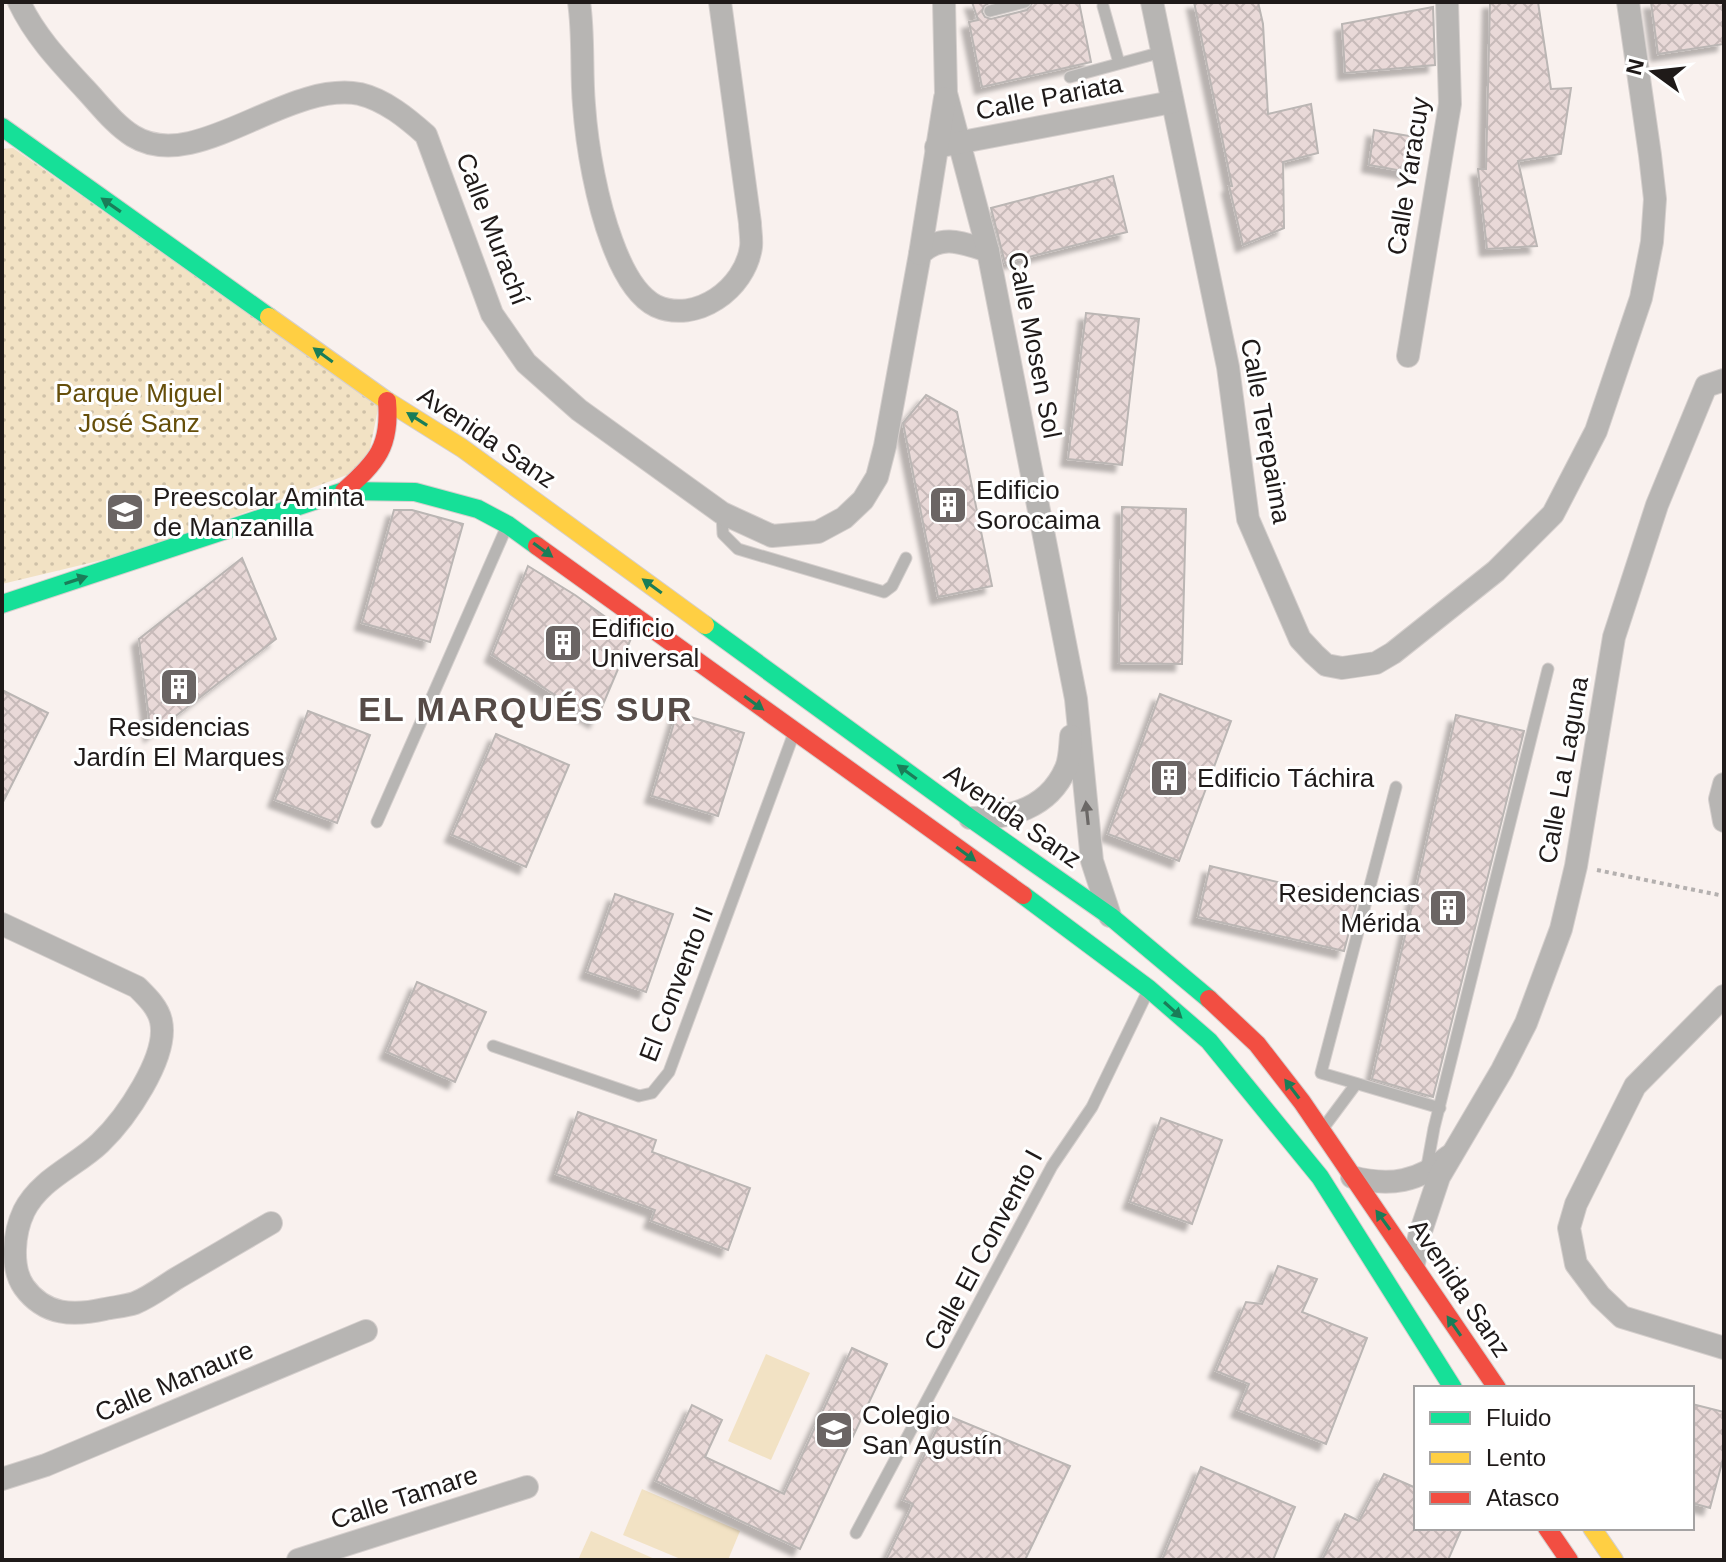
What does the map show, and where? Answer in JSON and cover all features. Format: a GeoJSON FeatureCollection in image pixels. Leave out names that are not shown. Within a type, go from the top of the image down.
{"type":"FeatureCollection","features":[{"type":"Feature","properties":{"kind":"street","name":"Calle Murachí"},"geometry":{"type":"LineString","coordinates":[[19,2],[48,48],[108,114],[134,137],[159,145],[187,145],[305,98],[333,93],[360,94],[385,104],[407,118],[426,135],[492,314],[526,363],[579,410],[722,513],[772,536],[818,532],[844,518],[863,500],[877,477],[920,254],[946,93]]}},
{"type":"Feature","properties":{"kind":"street"},"geometry":{"type":"LineString","coordinates":[[579,2],[583,27],[583,92],[587,134],[611,241],[636,289],[654,305],[676,311],[699,310],[718,298],[734,282],[751,248],[720,2]]}},
{"type":"Feature","properties":{"kind":"street","name":"Calle Mosen Sol"},"geometry":{"type":"LineString","coordinates":[[944,2],[946,93],[988,251],[1076,699],[1092,861],[1110,916]]}},
{"type":"Feature","properties":{"kind":"street","name":"Calle Terepaima"},"geometry":{"type":"LineString","coordinates":[[1152,2],[1228,367],[1248,519],[1300,639],[1326,665],[1342,668],[1376,663],[1496,571],[1553,514],[1596,431],[1641,298],[1652,242],[1655,199],[1628,2]]}},
{"type":"Feature","properties":{"kind":"street","name":"Calle Yaracuy"},"geometry":{"type":"LineString","coordinates":[[1408,356],[1450,104],[1447,2]]}},
{"type":"Feature","properties":{"kind":"street","name":"Calle Pariata"},"geometry":{"type":"LineString","coordinates":[[936,147],[1172,102]]}},
{"type":"Feature","properties":{"kind":"street","name":"Avenida Sanz"},"geometry":{"type":"LineString","coordinates":[[2,127],[387,401],[498,474],[970,818],[1110,916],[1206,996],[1257,1044],[1321,1130],[1496,1386]]}},
{"type":"Feature","properties":{"kind":"street","name":"Avenida Sanz"},"geometry":{"type":"LineString","coordinates":[[2,139],[21,141]]}},
{"type":"Feature","properties":{"kind":"street"},"geometry":{"type":"LineString","coordinates":[[920,254],[931,243],[947,241],[988,251]]}},
{"type":"Feature","properties":{"kind":"street","name":"Calle La Laguna"},"geometry":{"type":"LineString","coordinates":[[1414,1263],[1428,1206],[1439,1177],[1526,1023],[1561,929],[1576,866],[1614,637],[1657,505],[1715,383]]}},
{"type":"Feature","properties":{"kind":"street","name":"Avenida Sanz"},"geometry":{"type":"LineString","coordinates":[[344,491],[380,456],[390,425],[387,401]]}},
{"type":"Feature","properties":{"kind":"street","name":"Avenida Sanz"},"geometry":{"type":"LineString","coordinates":[[2,604],[344,491],[415,492],[478,509],[508,525],[1149,989],[1209,1041],[1320,1177],[1452,1386]]}},
{"type":"Feature","properties":{"kind":"street","name":"Calle Mosen Sol"},"geometry":{"type":"LineString","coordinates":[[970,818],[1008,816],[1024,810],[1050,793],[1067,765],[1076,699]]}},
{"type":"Feature","properties":{"kind":"street"},"geometry":{"type":"LineString","coordinates":[[1724,784],[1720,799],[1724,821]]}},
{"type":"Feature","properties":{"kind":"street"},"geometry":{"type":"LineString","coordinates":[[2,924],[100,967],[137,987],[151,1002],[161,1020],[158,1055],[135,1099],[101,1142],[38,1190],[25,1211],[16,1239],[16,1252],[18,1274],[26,1291],[41,1304],[63,1314],[82,1314],[135,1303],[271,1223]]}},
{"type":"Feature","properties":{"kind":"street"},"geometry":{"type":"LineString","coordinates":[[1724,996],[1635,1086],[1576,1204],[1569,1228],[1576,1264],[1600,1296],[1622,1317],[1724,1348]]}},
{"type":"Feature","properties":{"kind":"street","name":"Calle La Laguna"},"geometry":{"type":"LineString","coordinates":[[1352,1177],[1388,1183],[1405,1181],[1426,1173],[1453,1153]]}},
{"type":"Feature","properties":{"kind":"street","name":"Calle Manaure"},"geometry":{"type":"LineString","coordinates":[[2,1479],[46,1465],[366,1331]]}},
{"type":"Feature","properties":{"kind":"street","name":"Calle Tamare"},"geometry":{"type":"LineString","coordinates":[[298,1560],[527,1487]]}},
{"type":"Feature","properties":{"kind":"street"},"geometry":{"type":"LineString","coordinates":[[1548,1530],[1569,1560]]}},
{"type":"Feature","properties":{"kind":"street"},"geometry":{"type":"LineString","coordinates":[[1593,1530],[1614,1560]]}},
{"type":"Feature","properties":{"kind":"lane"},"geometry":{"type":"LineString","coordinates":[[990,11],[1025,2]]}},
{"type":"Feature","properties":{"kind":"lane"},"geometry":{"type":"LineString","coordinates":[[1103,6],[1119,63]]}},
{"type":"Feature","properties":{"kind":"lane"},"geometry":{"type":"LineString","coordinates":[[1070,77],[1162,52]]}},
{"type":"Feature","properties":{"kind":"lane"},"geometry":{"type":"LineString","coordinates":[[722,513],[723,534],[738,549],[884,592],[892,586],[906,558]]}},
{"type":"Feature","properties":{"kind":"lane"},"geometry":{"type":"LineString","coordinates":[[377,822],[508,525]]}},
{"type":"Feature","properties":{"kind":"lane"},"geometry":{"type":"LineString","coordinates":[[1426,1173],[1548,669]]}},
{"type":"Feature","properties":{"kind":"lane","name":"El Convento II"},"geometry":{"type":"LineString","coordinates":[[493,1046],[639,1096],[652,1093],[669,1072],[795,732]]}},
{"type":"Feature","properties":{"kind":"lane"},"geometry":{"type":"LineString","coordinates":[[1396,787],[1321,1070],[1323,1075],[1440,1108]]}},
{"type":"Feature","properties":{"kind":"lane","name":"Calle El Convento I"},"geometry":{"type":"LineString","coordinates":[[856,1533],[1052,1166],[1092,1107],[1149,989]]}},
{"type":"Feature","properties":{"kind":"lane"},"geometry":{"type":"LineString","coordinates":[[1321,1130],[1356,1084]]}},
{"type":"Feature","properties":{"kind":"path"},"geometry":{"type":"LineString","coordinates":[[1576,866],[1724,896]]}},
{"type":"Feature","properties":{"kind":"green space","name":"Parque Miguel José Sanz"},"geometry":{"type":"Polygon","coordinates":[[[13,148],[379,404],[366,468],[140,551],[2,584],[2,149],[13,148]]]}},
{"type":"Feature","properties":{"kind":"green space"},"geometry":{"type":"Polygon","coordinates":[[[766,1354],[810,1373],[771,1460],[728,1441],[766,1354]]]}},
{"type":"Feature","properties":{"kind":"green space"},"geometry":{"type":"Polygon","coordinates":[[[642,1489],[740,1531],[728,1560],[683,1560],[623,1535],[642,1489]]]}},
{"type":"Feature","properties":{"kind":"green space"},"geometry":{"type":"Polygon","coordinates":[[[591,1531],[657,1560],[578,1560],[591,1531]]]}},
{"type":"Feature","properties":{"kind":"building"},"geometry":{"type":"Polygon","coordinates":[[[972,2],[991,2],[984,6],[982,12],[991,19],[1027,10],[1033,2],[1079,2],[1091,62],[982,87],[969,22],[978,20],[972,2]]]}},
{"type":"Feature","properties":{"kind":"building"},"geometry":{"type":"Polygon","coordinates":[[[1194,2],[1258,2],[1263,24],[1268,114],[1311,104],[1318,153],[1283,162],[1284,228],[1243,245],[1229,186],[1232,186],[1194,2]]]}},
{"type":"Feature","properties":{"kind":"building"},"geometry":{"type":"Polygon","coordinates":[[[1490,2],[1538,2],[1551,89],[1571,88],[1561,154],[1518,161],[1537,246],[1487,249],[1478,169],[1486,169],[1490,2]]]}},
{"type":"Feature","properties":{"kind":"building"},"geometry":{"type":"Polygon","coordinates":[[[1651,2],[1724,2],[1724,44],[1658,54],[1651,2]]]}},
{"type":"Feature","properties":{"kind":"building"},"geometry":{"type":"Polygon","coordinates":[[[1433,7],[1435,65],[1345,73],[1342,24],[1433,7]]]}},
{"type":"Feature","properties":{"kind":"building"},"geometry":{"type":"Polygon","coordinates":[[[1374,130],[1421,138],[1414,173],[1369,165],[1374,130]]]}},
{"type":"Feature","properties":{"kind":"building"},"geometry":{"type":"Polygon","coordinates":[[[1113,176],[1127,232],[1005,263],[991,208],[1113,176]]]}},
{"type":"Feature","properties":{"kind":"building"},"geometry":{"type":"Polygon","coordinates":[[[1086,313],[1139,319],[1122,465],[1068,459],[1086,313]]]}},
{"type":"Feature","properties":{"kind":"building","name":"Edificio Sorocaima"},"geometry":{"type":"Polygon","coordinates":[[[926,395],[957,412],[992,586],[938,597],[903,423],[926,395]]]}},
{"type":"Feature","properties":{"kind":"building"},"geometry":{"type":"Polygon","coordinates":[[[1122,507],[1186,509],[1182,664],[1119,663],[1122,507]]]}},
{"type":"Feature","properties":{"kind":"building"},"geometry":{"type":"Polygon","coordinates":[[[394,510],[412,510],[463,524],[430,642],[362,623],[394,510]]]}},
{"type":"Feature","properties":{"kind":"building","name":"Residencias Jardín El Marques"},"geometry":{"type":"Polygon","coordinates":[[[242,558],[276,639],[151,735],[139,639],[242,558]]]}},
{"type":"Feature","properties":{"kind":"building","name":"Edificio Universal"},"geometry":{"type":"Polygon","coordinates":[[[528,566],[632,636],[596,721],[492,655],[528,566]]]}},
{"type":"Feature","properties":{"kind":"building"},"geometry":{"type":"Polygon","coordinates":[[[2,690],[48,713],[2,804],[2,690]]]}},
{"type":"Feature","properties":{"kind":"building","name":"Edificio Táchira"},"geometry":{"type":"Polygon","coordinates":[[[1160,694],[1231,721],[1179,861],[1108,834],[1160,694]]]}},
{"type":"Feature","properties":{"kind":"building"},"geometry":{"type":"Polygon","coordinates":[[[308,711],[370,735],[337,823],[275,800],[308,711]]]}},
{"type":"Feature","properties":{"kind":"building"},"geometry":{"type":"Polygon","coordinates":[[[677,713],[744,733],[718,816],[652,796],[677,713]]]}},
{"type":"Feature","properties":{"kind":"building","name":"Residencias Mérida"},"geometry":{"type":"Polygon","coordinates":[[[1456,715],[1524,731],[1433,1097],[1372,1079],[1456,715]]]}},
{"type":"Feature","properties":{"kind":"building"},"geometry":{"type":"Polygon","coordinates":[[[496,734],[569,765],[526,867],[452,835],[496,734]]]}},
{"type":"Feature","properties":{"kind":"building"},"geometry":{"type":"Polygon","coordinates":[[[1210,866],[1357,901],[1344,951],[1198,917],[1210,866]]]}},
{"type":"Feature","properties":{"kind":"building"},"geometry":{"type":"Polygon","coordinates":[[[615,894],[673,914],[646,992],[587,972],[615,894]]]}},
{"type":"Feature","properties":{"kind":"building"},"geometry":{"type":"Polygon","coordinates":[[[417,982],[486,1012],[455,1082],[387,1052],[417,982]]]}},
{"type":"Feature","properties":{"kind":"building"},"geometry":{"type":"Polygon","coordinates":[[[578,1112],[656,1140],[652,1152],[750,1188],[728,1250],[651,1221],[655,1210],[556,1174],[578,1112]]]}},
{"type":"Feature","properties":{"kind":"building"},"geometry":{"type":"Polygon","coordinates":[[[1161,1118],[1222,1140],[1192,1224],[1130,1202],[1161,1118]]]}},
{"type":"Feature","properties":{"kind":"building"},"geometry":{"type":"Polygon","coordinates":[[[1278,1266],[1317,1279],[1302,1312],[1367,1338],[1326,1444],[1238,1410],[1249,1384],[1216,1371],[1246,1302],[1262,1304],[1278,1266]]]}},
{"type":"Feature","properties":{"kind":"building"},"geometry":{"type":"Polygon","coordinates":[[[852,1348],[887,1364],[800,1549],[656,1481],[692,1405],[722,1420],[705,1457],[784,1494],[852,1348]]]}},
{"type":"Feature","properties":{"kind":"building"},"geometry":{"type":"Polygon","coordinates":[[[1694,1404],[1724,1412],[1724,1455],[1710,1508],[1694,1504],[1694,1404]]]}},
{"type":"Feature","properties":{"kind":"building"},"geometry":{"type":"Polygon","coordinates":[[[944,1414],[1070,1466],[1025,1560],[886,1560],[913,1504],[903,1500],[944,1414]]]}},
{"type":"Feature","properties":{"kind":"building"},"geometry":{"type":"Polygon","coordinates":[[[1201,1467],[1295,1507],[1273,1560],[1162,1560],[1201,1467]]]}},
{"type":"Feature","properties":{"kind":"building"},"geometry":{"type":"Polygon","coordinates":[[[1384,1474],[1414,1487],[1414,1530],[1461,1530],[1448,1560],[1322,1560],[1345,1514],[1359,1521],[1384,1474]]]}},
{"type":"Feature","properties":{"kind":"traffic: fast"},"geometry":{"type":"LineString","coordinates":[[2,127],[269,317]]}},
{"type":"Feature","properties":{"kind":"traffic: fast"},"geometry":{"type":"LineString","coordinates":[[2,604],[344,491],[415,492],[478,509],[537,546]]}},
{"type":"Feature","properties":{"kind":"traffic: fast"},"geometry":{"type":"LineString","coordinates":[[705,625],[1110,916],[1209,999]]}},
{"type":"Feature","properties":{"kind":"traffic: fast"},"geometry":{"type":"LineString","coordinates":[[1023,895],[1149,989],[1209,1041],[1320,1177],[1452,1386]]}},
{"type":"Feature","properties":{"kind":"traffic: slow"},"geometry":{"type":"LineString","coordinates":[[269,317],[387,401],[462,448],[705,625]]}},
{"type":"Feature","properties":{"kind":"traffic: slow"},"geometry":{"type":"LineString","coordinates":[[1593,1530],[1614,1560]]}},
{"type":"Feature","properties":{"kind":"traffic: jam"},"geometry":{"type":"LineString","coordinates":[[344,491],[373,462],[384,442],[387,401]]}},
{"type":"Feature","properties":{"kind":"traffic: jam"},"geometry":{"type":"LineString","coordinates":[[537,546],[1023,895]]}},
{"type":"Feature","properties":{"kind":"traffic: jam"},"geometry":{"type":"LineString","coordinates":[[1209,999],[1257,1044],[1302,1102],[1496,1386]]}},
{"type":"Feature","properties":{"kind":"traffic: jam"},"geometry":{"type":"LineString","coordinates":[[1548,1530],[1569,1560]]}},
{"type":"Feature","properties":{"kind":"place","name":"Edificio Sorocaima"},"geometry":{"type":"Point","coordinates":[948,505]}},
{"type":"Feature","properties":{"kind":"place","name":"Preescolar Aminta de Manzanilla"},"geometry":{"type":"Point","coordinates":[125,512]}},
{"type":"Feature","properties":{"kind":"place","name":"Edificio Universal"},"geometry":{"type":"Point","coordinates":[563,643]}},
{"type":"Feature","properties":{"kind":"place","name":"Residencias Jardín El Marques"},"geometry":{"type":"Point","coordinates":[179,687]}},
{"type":"Feature","properties":{"kind":"place","name":"Edificio Táchira"},"geometry":{"type":"Point","coordinates":[1169,778]}},
{"type":"Feature","properties":{"kind":"place","name":"Residencias Mérida"},"geometry":{"type":"Point","coordinates":[1448,908]}},
{"type":"Feature","properties":{"kind":"place","name":"Colegio San Agustín"},"geometry":{"type":"Point","coordinates":[834,1430]}},
{"type":"Feature","properties":{"kind":"district","name":"EL MARQUÉS SUR"},"geometry":{"type":"Point","coordinates":[526,709]}}]}
